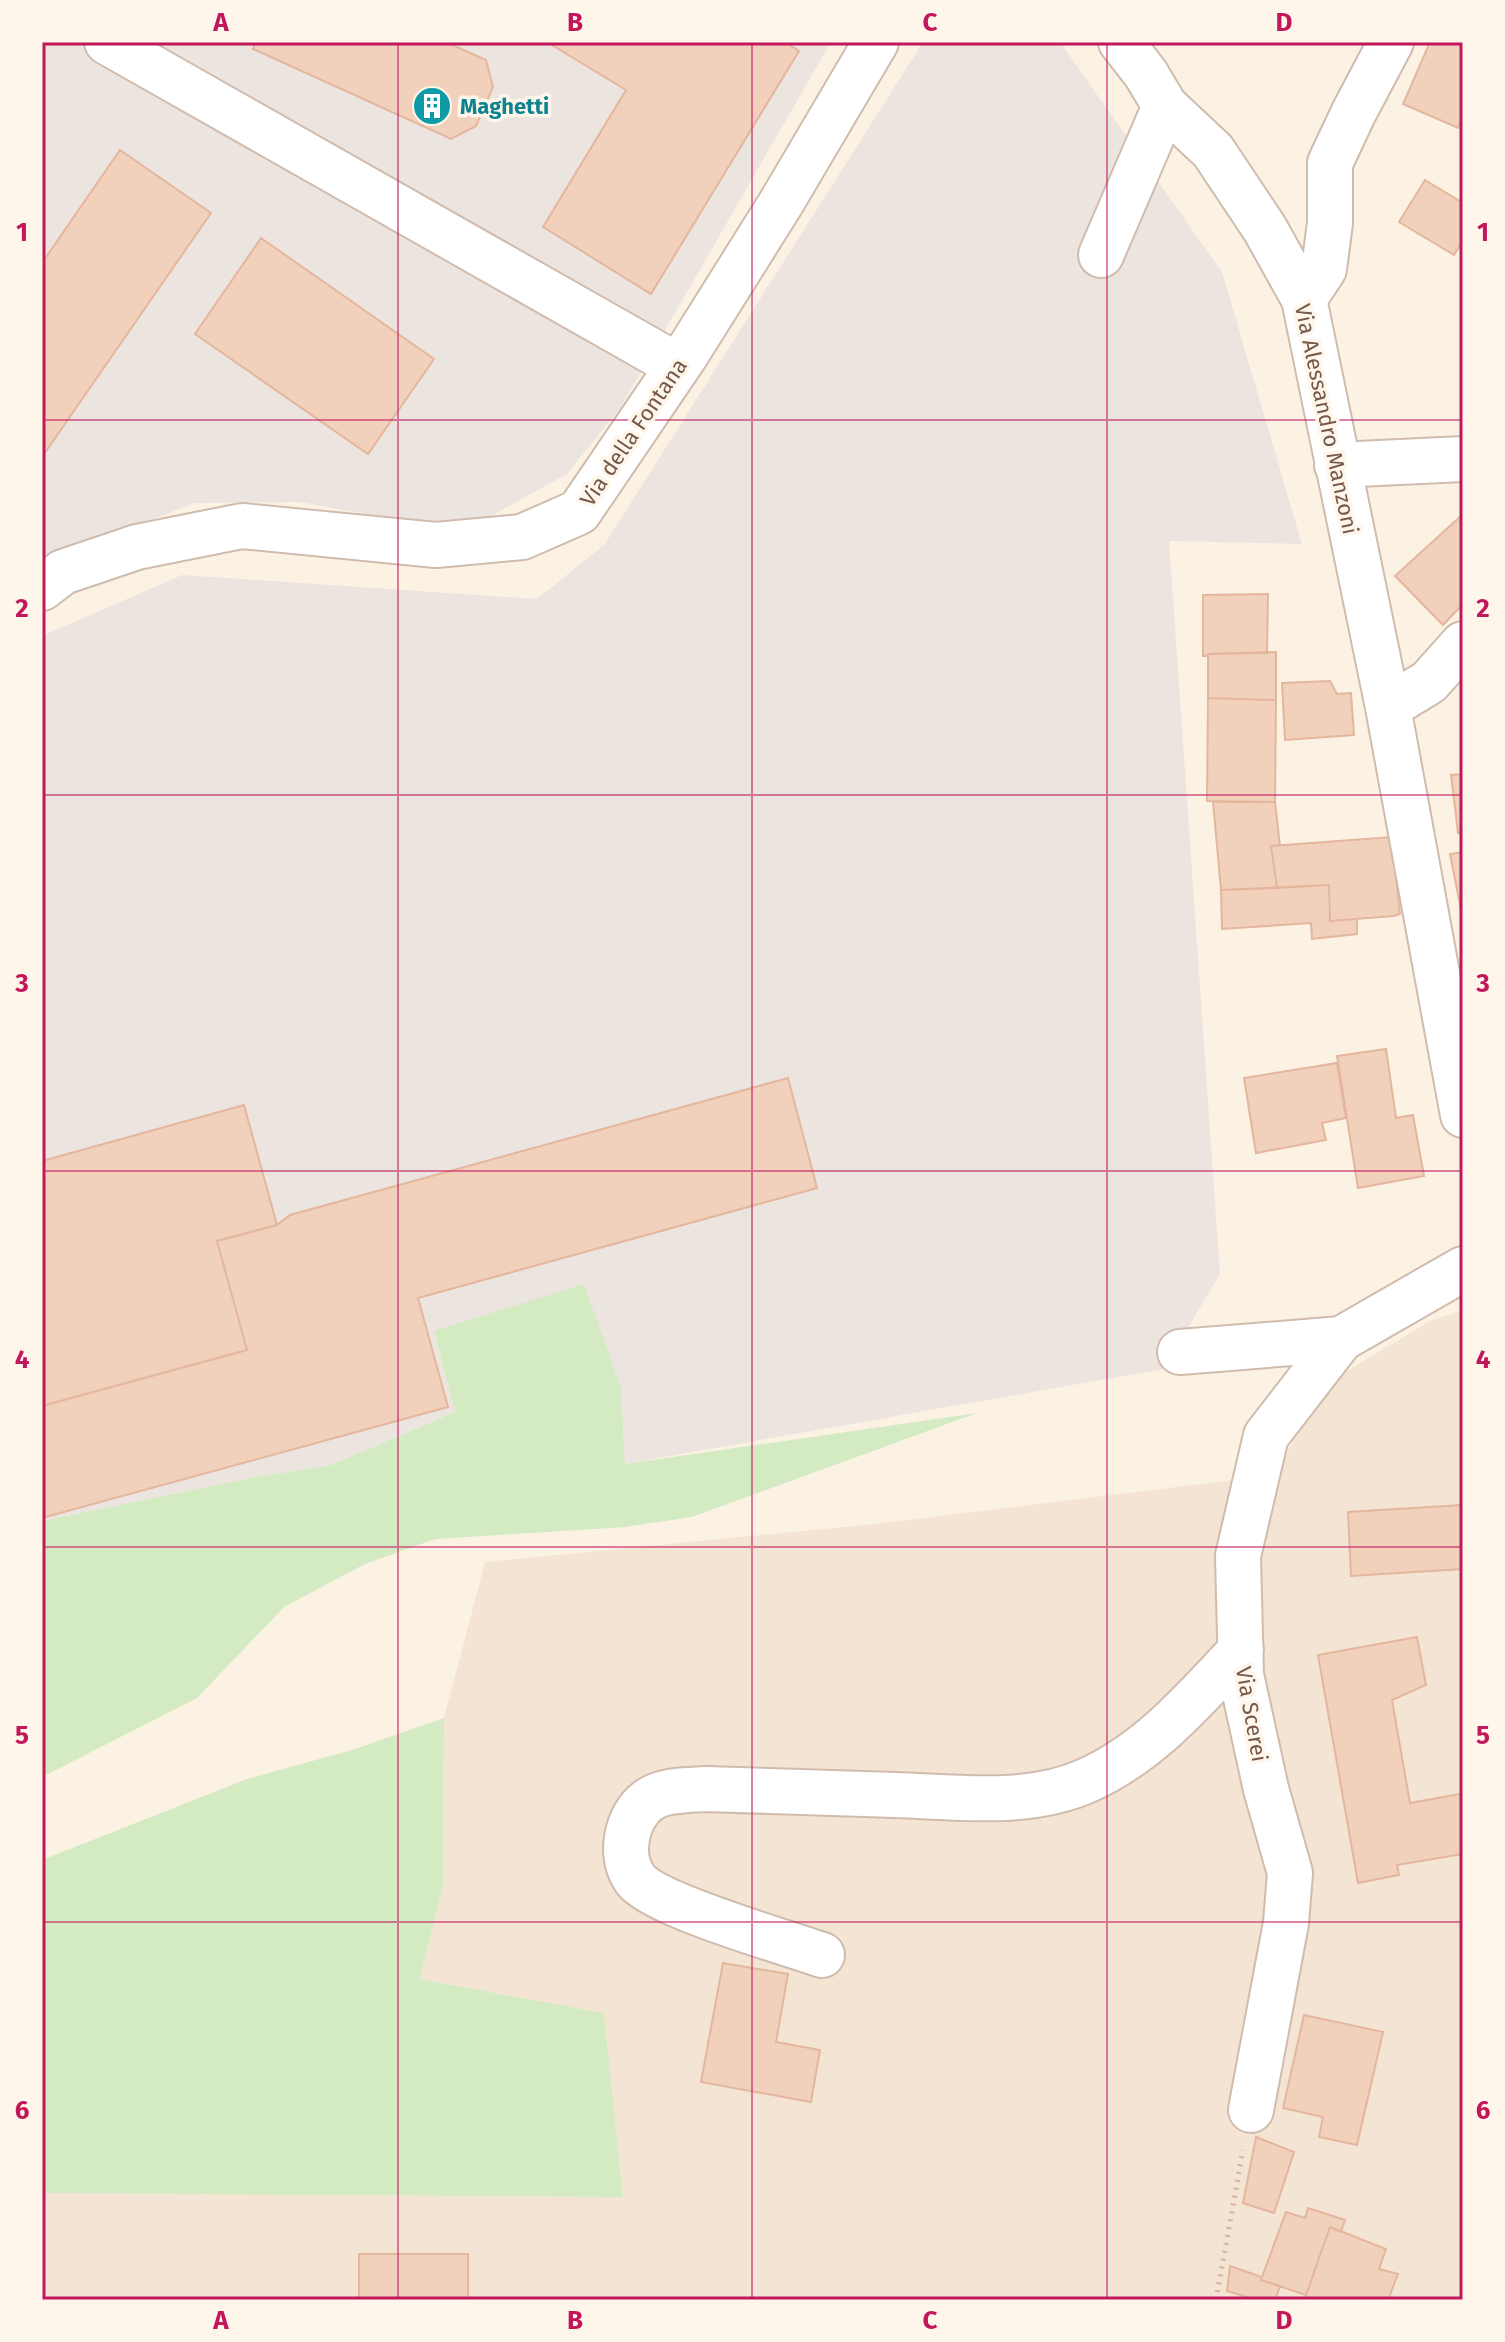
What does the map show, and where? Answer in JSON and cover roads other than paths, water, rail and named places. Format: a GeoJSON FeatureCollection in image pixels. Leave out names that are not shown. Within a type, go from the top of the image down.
{"type":"FeatureCollection","features":[{"type":"Feature","properties":{"kind":"street"},"geometry":{"type":"LineString","coordinates":[[107,42],[166,61],[678,366]]}},
{"type":"Feature","properties":{"kind":"street","name":"Via della Fontana"},"geometry":{"type":"LineString","coordinates":[[42,588],[63,572],[137,547],[242,526],[436,545],[522,537],[579,512],[678,366],[781,203],[876,42]]}},
{"type":"Feature","properties":{"kind":"street","name":"Via Alessandro Manzoni"},"geometry":{"type":"LineString","coordinates":[[1121,42],[1146,74],[1165,106],[1213,151],[1265,229],[1304,299],[1388,707],[1463,1115]]}},
{"type":"Feature","properties":{"kind":"street"},"geometry":{"type":"LineString","coordinates":[[1304,299],[1324,269],[1330,223],[1330,163],[1391,42]]}},
{"type":"Feature","properties":{"kind":"street"},"geometry":{"type":"LineString","coordinates":[[1101,255],[1165,106]]}},
{"type":"Feature","properties":{"kind":"street"},"geometry":{"type":"LineString","coordinates":[[1337,465],[1463,459]]}},
{"type":"Feature","properties":{"kind":"street"},"geometry":{"type":"LineString","coordinates":[[1388,707],[1429,682],[1463,644]]}},
{"type":"Feature","properties":{"kind":"street","name":"Via Scerei"},"geometry":{"type":"LineString","coordinates":[[1251,2110],[1286,1923],[1290,1873],[1266,1789],[1241,1675],[1238,1556],[1266,1436],[1341,1339],[1463,1269]]}},
{"type":"Feature","properties":{"kind":"street","name":"Via Scerei"},"geometry":{"type":"LineString","coordinates":[[1180,1352],[1341,1339]]}},
{"type":"Feature","properties":{"kind":"street"},"geometry":{"type":"LineString","coordinates":[[822,1955],[665,1901],[637,1881],[626,1861],[626,1837],[635,1812],[651,1797],[670,1791],[705,1789],[987,1797],[1036,1795],[1087,1781],[1128,1757],[1180,1715],[1241,1650]]}},
{"type":"Feature","properties":{"kind":"place","name":"Maghetti"},"geometry":{"type":"Point","coordinates":[432,106]}}]}
